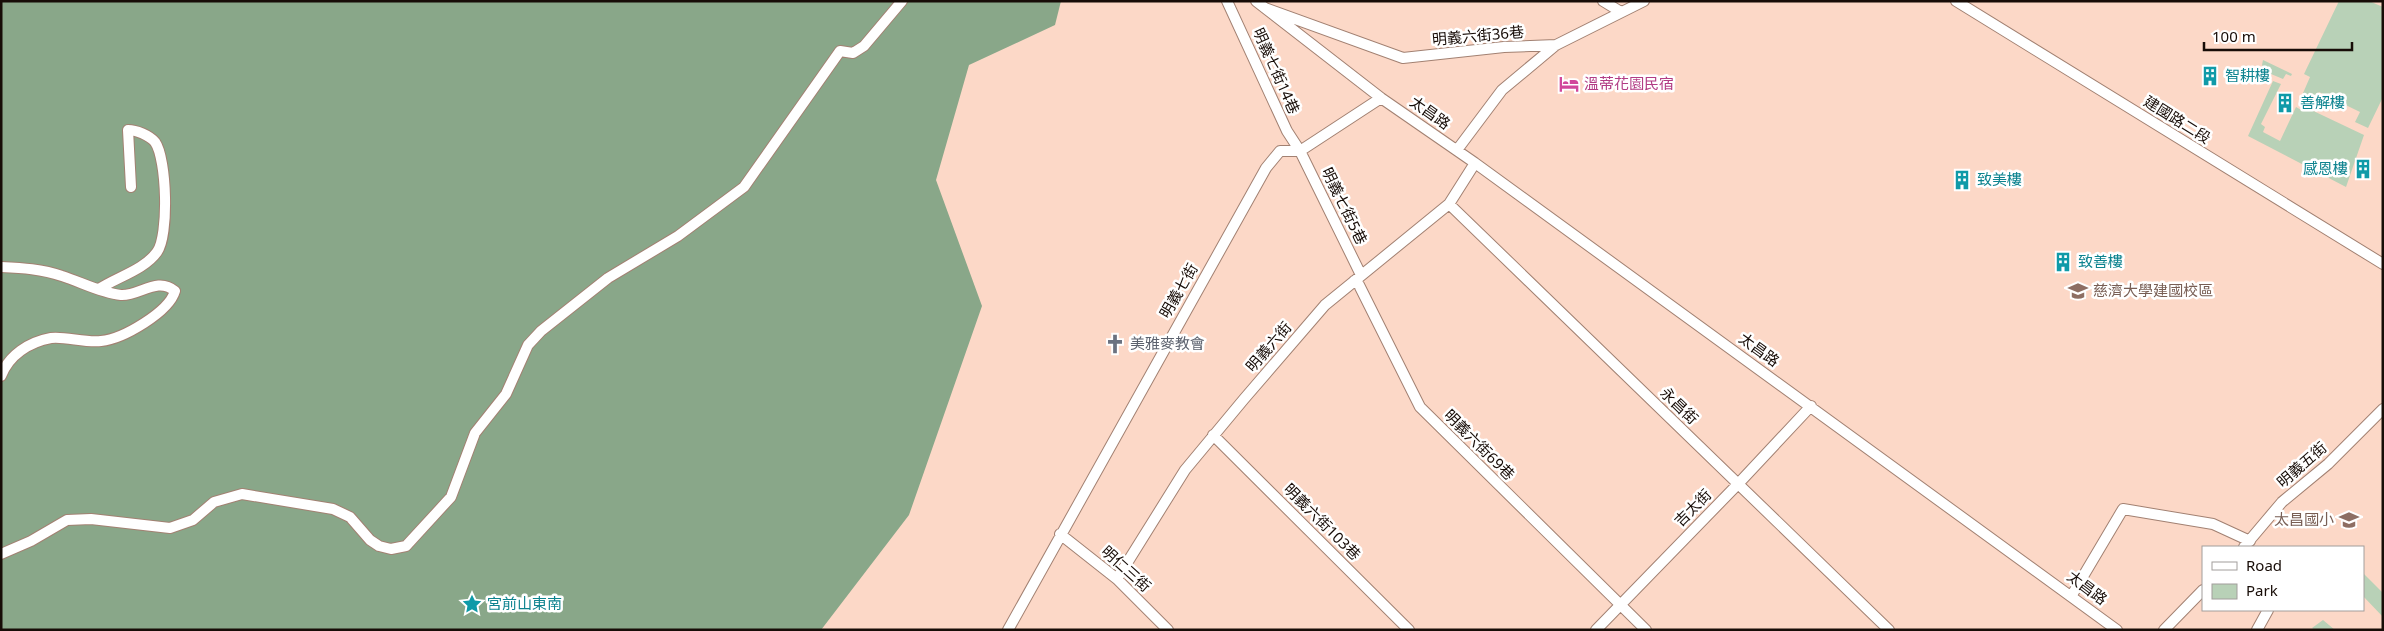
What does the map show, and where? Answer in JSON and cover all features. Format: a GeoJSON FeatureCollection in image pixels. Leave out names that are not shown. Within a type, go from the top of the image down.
{"type":"FeatureCollection","features":[{"type":"Feature","properties":{"kind":"street"},"geometry":{"type":"LineString","coordinates":[[1,554],[31,541],[67,520],[91,519],[170,528],[193,520],[214,502],[242,494],[333,509],[350,517],[370,540],[379,546],[391,550],[406,546],[451,497],[474,433],[506,394],[528,345],[541,331],[608,278],[678,236],[744,187],[840,51],[853,54],[864,46],[902,1]]}},
{"type":"Feature","properties":{"kind":"street","name":"明義七街14巷"},"geometry":{"type":"LineString","coordinates":[[1227,1],[1287,131],[1300,151]]}},
{"type":"Feature","properties":{"kind":"street","name":"太昌路"},"geometry":{"type":"LineString","coordinates":[[1256,1],[1381,98],[1475,163],[2117,630]]}},
{"type":"Feature","properties":{"kind":"street"},"geometry":{"type":"LineString","coordinates":[[1603,1],[1621,12]]}},
{"type":"Feature","properties":{"kind":"street"},"geometry":{"type":"LineString","coordinates":[[1457,150],[1502,90],[1556,45],[1644,1]]}},
{"type":"Feature","properties":{"kind":"street","name":"建國路二段"},"geometry":{"type":"LineString","coordinates":[[1956,1],[2383,264]]}},
{"type":"Feature","properties":{"kind":"street","name":"明義六街36巷"},"geometry":{"type":"LineString","coordinates":[[1265,8],[1403,58],[1504,47],[1556,45]]}},
{"type":"Feature","properties":{"kind":"street","name":"明義七街"},"geometry":{"type":"LineString","coordinates":[[1008,630],[1266,168],[1280,151],[1300,151],[1381,98]]}},
{"type":"Feature","properties":{"kind":"street"},"geometry":{"type":"LineString","coordinates":[[99,289],[134,270],[158,251],[164,227],[165,185],[162,158],[154,142],[136,130],[128,130],[131,187]]}},
{"type":"Feature","properties":{"kind":"street","name":"明義七街5巷"},"geometry":{"type":"LineString","coordinates":[[1300,151],[1357,278]]}},
{"type":"Feature","properties":{"kind":"street","name":"明義六街"},"geometry":{"type":"LineString","coordinates":[[1117,579],[1185,470],[1213,435],[1325,306],[1449,204],[1475,163]]}},
{"type":"Feature","properties":{"kind":"street","name":"永昌街"},"geometry":{"type":"LineString","coordinates":[[1449,204],[1888,630]]}},
{"type":"Feature","properties":{"kind":"street"},"geometry":{"type":"LineString","coordinates":[[1,268],[35,269],[124,295],[156,285],[169,285],[175,291],[173,298],[154,318],[121,336],[103,342],[52,338],[26,347],[6,363],[1,376]]}},
{"type":"Feature","properties":{"kind":"street","name":"明義六街69巷"},"geometry":{"type":"LineString","coordinates":[[1357,278],[1358,284],[1420,407],[1646,630]]}},
{"type":"Feature","properties":{"kind":"street","name":"吉太街"},"geometry":{"type":"LineString","coordinates":[[1596,630],[1811,406]]}},
{"type":"Feature","properties":{"kind":"street","name":"明義五街"},"geometry":{"type":"LineString","coordinates":[[2247,544],[2282,502],[2328,464],[2383,410]]}},
{"type":"Feature","properties":{"kind":"street","name":"明義六街103巷"},"geometry":{"type":"LineString","coordinates":[[1213,435],[1409,630]]}},
{"type":"Feature","properties":{"kind":"street"},"geometry":{"type":"LineString","coordinates":[[2072,596],[2123,509],[2213,524],[2247,544]]}},
{"type":"Feature","properties":{"kind":"street","name":"明仁三街"},"geometry":{"type":"LineString","coordinates":[[1060,534],[1117,579],[1168,630]]}},
{"type":"Feature","properties":{"kind":"street"},"geometry":{"type":"LineString","coordinates":[[2164,630],[2202,591]]}},
{"type":"Feature","properties":{"kind":"street"},"geometry":{"type":"LineString","coordinates":[[2257,630],[2267,611]]}},
{"type":"Feature","properties":{"kind":"green space"},"geometry":{"type":"Polygon","coordinates":[[[1,1],[1061,1],[1055,25],[969,65],[936,180],[982,306],[909,515],[821,630],[1,630],[1,1]]]}},
{"type":"Feature","properties":{"kind":"green space"},"geometry":{"type":"Polygon","coordinates":[[[2339,1],[2369,1],[2383,7],[2383,97],[2368,128],[2355,122],[2360,112],[2319,92],[2313,106],[2300,100],[2310,77],[2304,74],[2339,1]]]}},
{"type":"Feature","properties":{"kind":"green space"},"geometry":{"type":"Polygon","coordinates":[[[2263,60],[2292,74],[2291,76],[2286,74],[2283,79],[2271,74],[2267,81],[2267,72],[2262,65],[2263,60]]]}},
{"type":"Feature","properties":{"kind":"green space"},"geometry":{"type":"Polygon","coordinates":[[[2273,81],[2281,84],[2261,124],[2265,127],[2263,132],[2280,141],[2296,107],[2303,111],[2305,107],[2364,135],[2346,187],[2248,136],[2273,81]]]}},
{"type":"Feature","properties":{"kind":"green space"},"geometry":{"type":"Polygon","coordinates":[[[2364,574],[2383,593],[2383,617],[2364,597],[2364,574]]]}},
{"type":"Feature","properties":{"kind":"green space"},"geometry":{"type":"Polygon","coordinates":[[[2323,620],[2335,630],[2315,630],[2312,628],[2323,620]]]}},
{"type":"Feature","properties":{"kind":"place","name":"智耕樓"},"geometry":{"type":"Point","coordinates":[2210,76]}},
{"type":"Feature","properties":{"kind":"place","name":"溫蒂花園民宿"},"geometry":{"type":"Point","coordinates":[1569,84]}},
{"type":"Feature","properties":{"kind":"place","name":"善解樓"},"geometry":{"type":"Point","coordinates":[2285,103]}},
{"type":"Feature","properties":{"kind":"place","name":"感恩樓"},"geometry":{"type":"Point","coordinates":[2363,169]}},
{"type":"Feature","properties":{"kind":"place","name":"致美樓"},"geometry":{"type":"Point","coordinates":[1962,180]}},
{"type":"Feature","properties":{"kind":"place","name":"致善樓"},"geometry":{"type":"Point","coordinates":[2063,262]}},
{"type":"Feature","properties":{"kind":"place","name":"慈濟大學建國校區"},"geometry":{"type":"Point","coordinates":[2078,291]}},
{"type":"Feature","properties":{"kind":"place","name":"美雅麥教會"},"geometry":{"type":"Point","coordinates":[1115,344]}},
{"type":"Feature","properties":{"kind":"place","name":"太昌國小"},"geometry":{"type":"Point","coordinates":[2349,520]}},
{"type":"Feature","properties":{"kind":"place","name":"宮前山東南"},"geometry":{"type":"Point","coordinates":[472,604]}}]}
